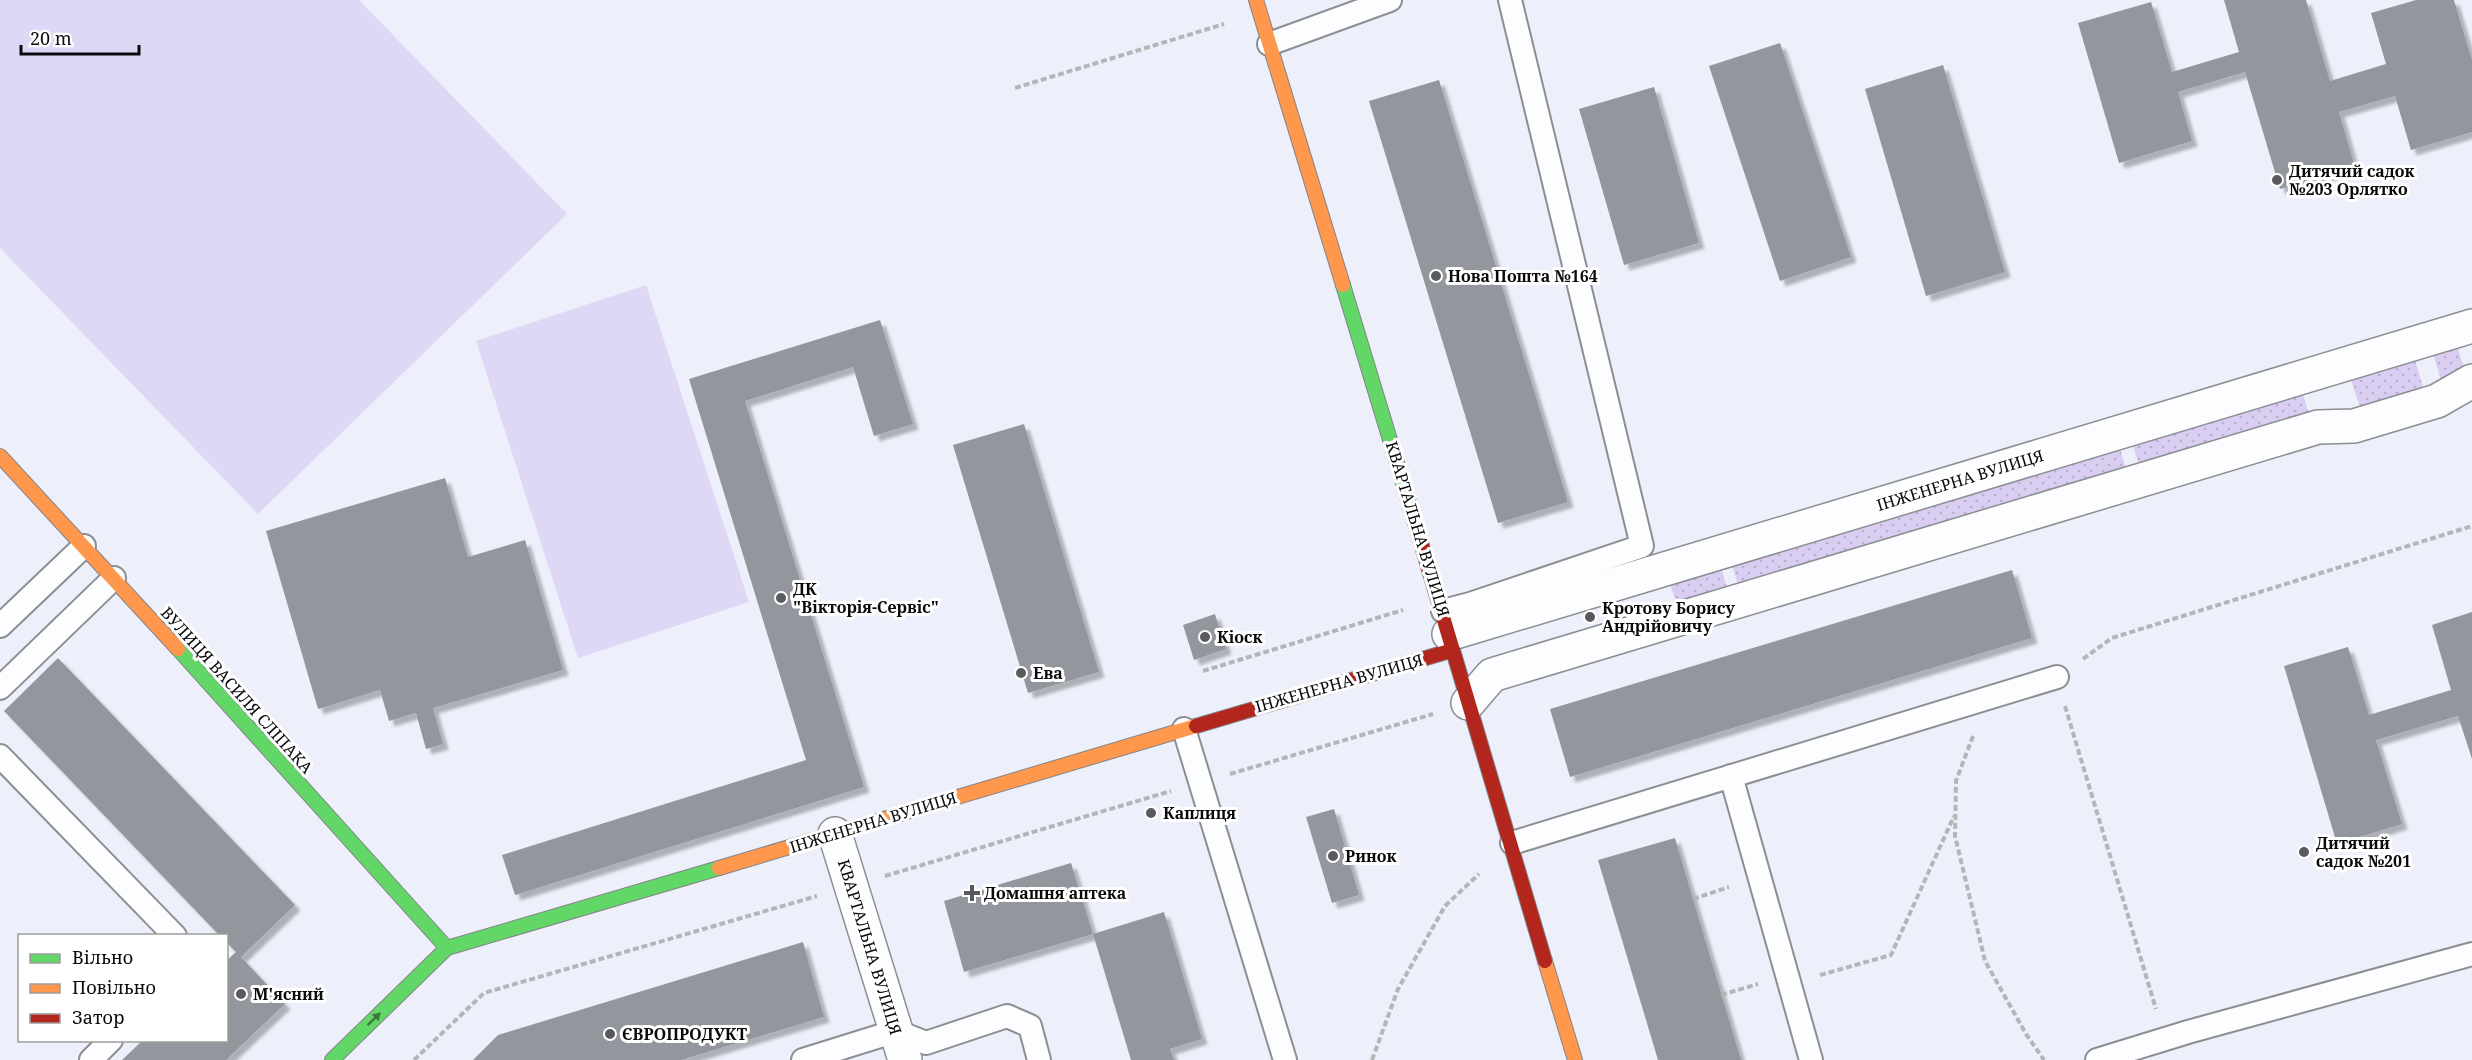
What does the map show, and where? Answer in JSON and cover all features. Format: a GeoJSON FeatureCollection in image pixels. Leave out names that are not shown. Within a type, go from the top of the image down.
{"type":"FeatureCollection","features":[{"type":"Feature","properties":{"kind":"street","name":"КВАРТАЛЬНА ВУЛИЦЯ"},"geometry":{"type":"LineString","coordinates":[[1258,6],[1446,623],[1468,704],[1512,843],[1575,1060]]}},
{"type":"Feature","properties":{"kind":"street","name":"ІНЖЕНЕРНА ВУЛИЦЯ"},"geometry":{"type":"LineString","coordinates":[[332,1060],[447,948],[1184,729],[1446,623],[2472,326]]}},
{"type":"Feature","properties":{"kind":"street"},"geometry":{"type":"LineString","coordinates":[[1468,704],[1492,675],[2318,427],[2354,426],[2437,401],[2472,381]]}},
{"type":"Feature","properties":{"kind":"street","name":"ВУЛИЦЯ ВАСИЛЯ СЛІПАКА"},"geometry":{"type":"LineString","coordinates":[[0,456],[114,578],[447,948]]}},
{"type":"Feature","properties":{"kind":"street","name":"КВАРТАЛЬНА ВУЛИЦЯ"},"geometry":{"type":"LineString","coordinates":[[835,834],[901,1046]]}},
{"type":"Feature","properties":{"kind":"lane"},"geometry":{"type":"LineString","coordinates":[[1269,44],[1390,0]]}},
{"type":"Feature","properties":{"kind":"lane","name":"ІНЖЕНЕРНА ВУЛИЦЯ"},"geometry":{"type":"LineString","coordinates":[[1446,623],[1470,604],[1642,546],[1510,0]]}},
{"type":"Feature","properties":{"kind":"lane"},"geometry":{"type":"LineString","coordinates":[[0,627],[84,546]]}},
{"type":"Feature","properties":{"kind":"lane"},"geometry":{"type":"LineString","coordinates":[[0,688],[114,578]]}},
{"type":"Feature","properties":{"kind":"lane"},"geometry":{"type":"LineString","coordinates":[[1512,843],[2057,677]]}},
{"type":"Feature","properties":{"kind":"lane"},"geometry":{"type":"LineString","coordinates":[[1184,729],[1285,1060]]}},
{"type":"Feature","properties":{"kind":"lane"},"geometry":{"type":"LineString","coordinates":[[0,756],[173,934]]}},
{"type":"Feature","properties":{"kind":"lane"},"geometry":{"type":"LineString","coordinates":[[1731,776],[1811,1060]]}},
{"type":"Feature","properties":{"kind":"lane"},"geometry":{"type":"LineString","coordinates":[[2097,1060],[2472,954]]}},
{"type":"Feature","properties":{"kind":"lane"},"geometry":{"type":"LineString","coordinates":[[803,1060],[926,1043],[1007,1016],[1030,1026],[1039,1060]]}},
{"type":"Feature","properties":{"kind":"lane"},"geometry":{"type":"LineString","coordinates":[[91,1060],[110,1042]]}},
{"type":"Feature","properties":{"kind":"path"},"geometry":{"type":"LineString","coordinates":[[1015,88],[1258,6]]}},
{"type":"Feature","properties":{"kind":"path"},"geometry":{"type":"LineString","coordinates":[[2165,1040],[2057,677],[2112,638],[2472,525]]}},
{"type":"Feature","properties":{"kind":"path"},"geometry":{"type":"LineString","coordinates":[[1203,671],[1446,623]]}},
{"type":"Feature","properties":{"kind":"path"},"geometry":{"type":"LineString","coordinates":[[1988,698],[1956,781],[1955,836],[1985,961],[2025,1034],[2044,1060]]}},
{"type":"Feature","properties":{"kind":"path"},"geometry":{"type":"LineString","coordinates":[[414,1060],[484,993],[1468,704]]}},
{"type":"Feature","properties":{"kind":"path"},"geometry":{"type":"LineString","coordinates":[[1790,983],[1891,955],[1955,812]]}},
{"type":"Feature","properties":{"kind":"path"},"geometry":{"type":"LineString","coordinates":[[1372,1060],[1398,989],[1445,906],[1512,843]]}},
{"type":"Feature","properties":{"kind":"path"},"geometry":{"type":"LineString","coordinates":[[1693,898],[1759,878]]}},
{"type":"Feature","properties":{"kind":"shaded area"},"geometry":{"type":"Polygon","coordinates":[[[0,0],[359,0],[567,214],[258,514],[0,248],[0,0]]]}},
{"type":"Feature","properties":{"kind":"shaded area"},"geometry":{"type":"Polygon","coordinates":[[[646,285],[749,602],[578,658],[476,341],[646,285]]]}},
{"type":"Feature","properties":{"kind":"shaded area"},"geometry":{"type":"Polygon","coordinates":[[[2455,339],[2466,375],[2442,383],[2431,347],[2455,339]]]}},
{"type":"Feature","properties":{"kind":"shaded area"},"geometry":{"type":"Polygon","coordinates":[[[2412,351],[2426,396],[2363,416],[2348,371],[2412,351]]]}},
{"type":"Feature","properties":{"kind":"shaded area"},"geometry":{"type":"Polygon","coordinates":[[[2300,384],[2311,421],[2141,472],[2130,435],[2300,384]]]}},
{"type":"Feature","properties":{"kind":"shaded area"},"geometry":{"type":"Polygon","coordinates":[[[2117,439],[2128,475],[1740,591],[1729,555],[2117,439]]]}},
{"type":"Feature","properties":{"kind":"shaded area"},"geometry":{"type":"Polygon","coordinates":[[[1718,558],[1729,594],[1678,609],[1667,574],[1718,558]]]}},
{"type":"Feature","properties":{"kind":"building"},"geometry":{"type":"Polygon","coordinates":[[[2224,0],[2306,0],[2330,81],[2386,64],[2371,13],[2416,0],[2454,0],[2472,60],[2472,132],[2411,150],[2395,96],[2339,112],[2355,167],[2280,189],[2245,72],[2178,92],[2192,141],[2119,163],[2078,23],[2151,2],[2172,72],[2239,52],[2224,0]]]}},
{"type":"Feature","properties":{"kind":"building"},"geometry":{"type":"Polygon","coordinates":[[[1780,43],[1851,257],[1780,281],[1709,66],[1780,43]]]}},
{"type":"Feature","properties":{"kind":"building"},"geometry":{"type":"Polygon","coordinates":[[[1943,65],[2005,272],[1926,296],[1865,89],[1943,65]]]}},
{"type":"Feature","properties":{"kind":"building"},"geometry":{"type":"Polygon","coordinates":[[[1439,80],[1568,502],[1498,523],[1369,101],[1439,80]]]}},
{"type":"Feature","properties":{"kind":"building"},"geometry":{"type":"Polygon","coordinates":[[[1654,87],[1699,243],[1624,265],[1579,109],[1654,87]]]}},
{"type":"Feature","properties":{"kind":"building","name":"ДК \"Вікторія-Сервіс\""},"geometry":{"type":"Polygon","coordinates":[[[880,320],[913,424],[874,436],[853,367],[745,401],[864,787],[515,895],[502,855],[806,760],[689,379],[880,320]]]}},
{"type":"Feature","properties":{"kind":"building"},"geometry":{"type":"Polygon","coordinates":[[[1024,424],[1099,672],[1028,693],[953,445],[1024,424]]]}},
{"type":"Feature","properties":{"kind":"building"},"geometry":{"type":"Polygon","coordinates":[[[445,478],[468,557],[525,540],[563,670],[433,708],[443,744],[426,749],[416,713],[389,721],[380,690],[318,709],[266,531],[445,478]]]}},
{"type":"Feature","properties":{"kind":"building"},"geometry":{"type":"Polygon","coordinates":[[[2012,570],[2032,638],[1570,777],[1550,709],[2012,570]]]}},
{"type":"Feature","properties":{"kind":"building"},"geometry":{"type":"Polygon","coordinates":[[[2472,612],[2472,759],[2458,716],[2376,740],[2402,824],[2337,844],[2284,666],[2348,647],[2369,715],[2451,690],[2432,625],[2472,612]]]}},
{"type":"Feature","properties":{"kind":"building","name":"Кіоск"},"geometry":{"type":"Polygon","coordinates":[[[1215,614],[1226,649],[1194,660],[1183,625],[1215,614]]]}},
{"type":"Feature","properties":{"kind":"building"},"geometry":{"type":"Polygon","coordinates":[[[58,658],[295,905],[241,957],[285,1004],[226,1060],[122,1060],[141,1042],[228,1042],[228,959],[236,952],[228,944],[228,934],[218,934],[4,711],[58,658]]]}},
{"type":"Feature","properties":{"kind":"building","name":"Ринок"},"geometry":{"type":"Polygon","coordinates":[[[1334,809],[1359,895],[1332,903],[1306,817],[1334,809]]]}},
{"type":"Feature","properties":{"kind":"building"},"geometry":{"type":"Polygon","coordinates":[[[1675,838],[1741,1060],[1658,1060],[1598,860],[1675,838]]]}},
{"type":"Feature","properties":{"kind":"building"},"geometry":{"type":"Polygon","coordinates":[[[1071,863],[1093,934],[964,972],[944,901],[1071,863]]]}},
{"type":"Feature","properties":{"kind":"building"},"geometry":{"type":"Polygon","coordinates":[[[1164,912],[1202,1039],[1170,1049],[1174,1060],[1131,1060],[1093,934],[1164,912]]]}},
{"type":"Feature","properties":{"kind":"building"},"geometry":{"type":"Polygon","coordinates":[[[803,942],[824,1017],[681,1060],[473,1060],[498,1035],[803,942]]]}},
{"type":"Feature","properties":{"kind":"traffic: fast"},"geometry":{"type":"LineString","coordinates":[[1343,285],[1414,519]]}},
{"type":"Feature","properties":{"kind":"traffic: fast"},"geometry":{"type":"LineString","coordinates":[[178,649],[447,948]]}},
{"type":"Feature","properties":{"kind":"traffic: fast"},"geometry":{"type":"LineString","coordinates":[[332,1060],[447,948],[719,868]]}},
{"type":"Feature","properties":{"kind":"traffic: slow"},"geometry":{"type":"LineString","coordinates":[[1256,0],[1343,285]]}},
{"type":"Feature","properties":{"kind":"traffic: slow"},"geometry":{"type":"LineString","coordinates":[[0,456],[178,649]]}},
{"type":"Feature","properties":{"kind":"traffic: slow"},"geometry":{"type":"LineString","coordinates":[[719,868],[1196,726]]}},
{"type":"Feature","properties":{"kind":"traffic: slow"},"geometry":{"type":"LineString","coordinates":[[1545,961],[1575,1060]]}},
{"type":"Feature","properties":{"kind":"traffic: jam"},"geometry":{"type":"LineString","coordinates":[[1414,519],[1545,961]]}},
{"type":"Feature","properties":{"kind":"traffic: jam"},"geometry":{"type":"LineString","coordinates":[[1196,726],[1453,650]]}},
{"type":"Feature","properties":{"kind":"place","name":"Дитячий садок №203 Орлятко"},"geometry":{"type":"Point","coordinates":[2277,180]}},
{"type":"Feature","properties":{"kind":"place","name":"Нова Пошта №164"},"geometry":{"type":"Point","coordinates":[1436,276]}},
{"type":"Feature","properties":{"kind":"place","name":"ДК \"Вікторія-Сервіс\""},"geometry":{"type":"Point","coordinates":[781,598]}},
{"type":"Feature","properties":{"kind":"place","name":"Кротову Борису Андрійовичу"},"geometry":{"type":"Point","coordinates":[1590,617]}},
{"type":"Feature","properties":{"kind":"place","name":"Кіоск"},"geometry":{"type":"Point","coordinates":[1205,637]}},
{"type":"Feature","properties":{"kind":"place","name":"Ева"},"geometry":{"type":"Point","coordinates":[1021,673]}},
{"type":"Feature","properties":{"kind":"place","name":"Каплиця"},"geometry":{"type":"Point","coordinates":[1151,813]}},
{"type":"Feature","properties":{"kind":"place","name":"Дитячий садок №201"},"geometry":{"type":"Point","coordinates":[2304,852]}},
{"type":"Feature","properties":{"kind":"place","name":"Ринок"},"geometry":{"type":"Point","coordinates":[1333,856]}},
{"type":"Feature","properties":{"kind":"place","name":"Домашня аптека"},"geometry":{"type":"Point","coordinates":[972,893]}},
{"type":"Feature","properties":{"kind":"place","name":"М'ясний"},"geometry":{"type":"Point","coordinates":[241,994]}},
{"type":"Feature","properties":{"kind":"place","name":"ЄВРОПРОДУКТ"},"geometry":{"type":"Point","coordinates":[610,1034]}}]}
